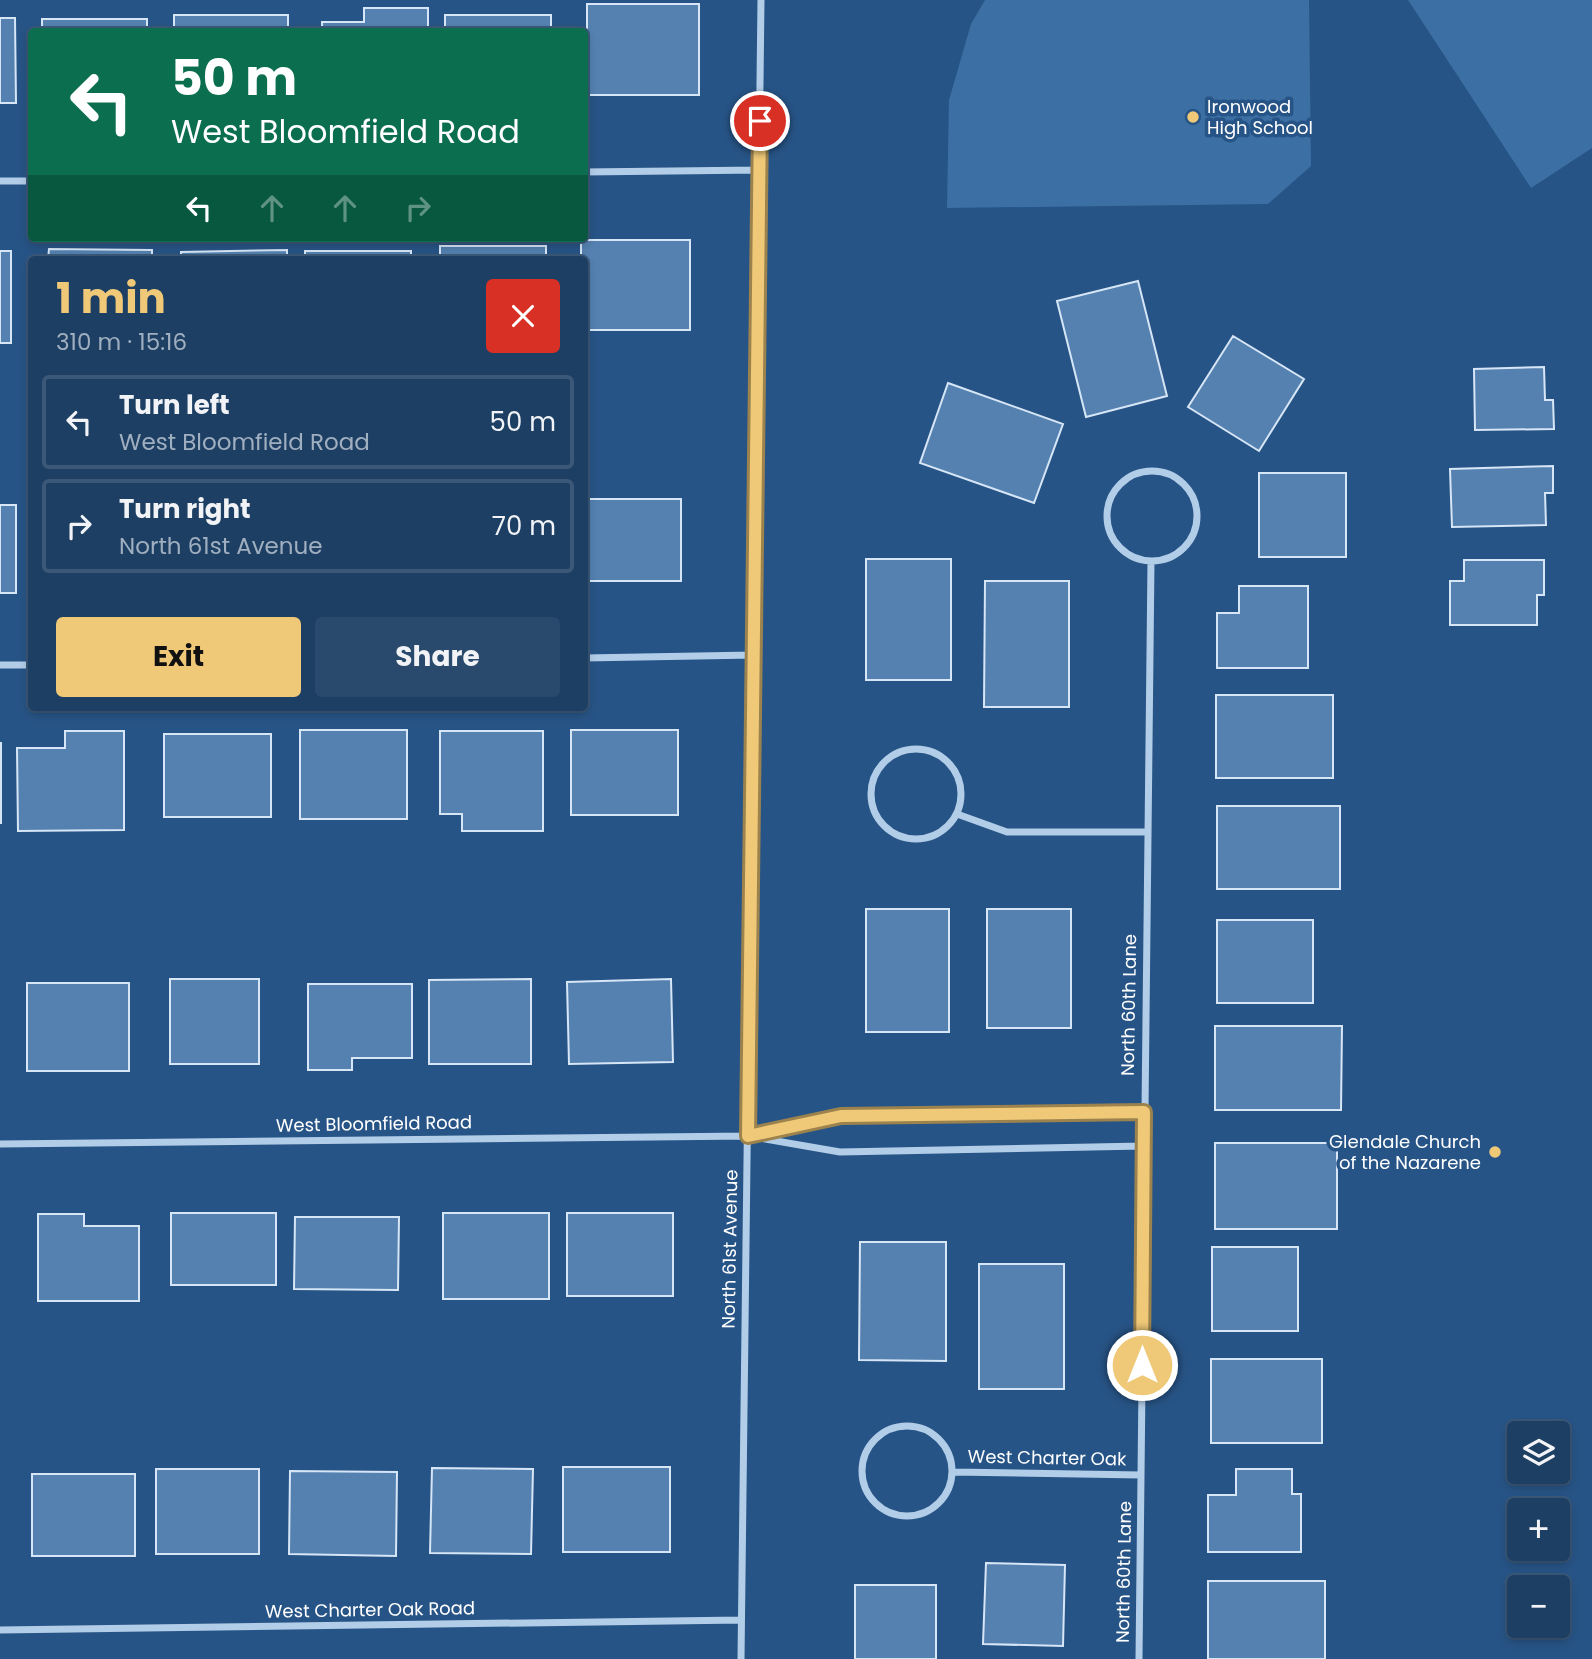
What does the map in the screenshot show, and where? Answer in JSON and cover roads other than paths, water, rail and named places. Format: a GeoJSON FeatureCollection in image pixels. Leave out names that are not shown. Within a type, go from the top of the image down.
{"type":"FeatureCollection","features":[{"type":"Feature","properties":{"kind":"street","name":"North 61st Avenue"},"geometry":{"type":"LineString","coordinates":[[741,1659],[761,0]]}},
{"type":"Feature","properties":{"kind":"street"},"geometry":{"type":"LineString","coordinates":[[588,172],[759,170]]}},
{"type":"Feature","properties":{"kind":"street"},"geometry":{"type":"LineString","coordinates":[[0,181],[28,181]]}},
{"type":"Feature","properties":{"kind":"street"},"geometry":{"type":"LineString","coordinates":[[1154,471],[1169,474],[1183,482],[1192,494],[1197,509],[1197,524],[1191,540],[1181,551],[1167,559],[1151,561],[1137,559],[1115,541],[1109,529],[1107,514],[1116,488],[1127,478],[1140,472],[1154,471]]}},
{"type":"Feature","properties":{"kind":"street","name":"North 60th Lane"},"geometry":{"type":"LineString","coordinates":[[1139,1659],[1151,561]]}},
{"type":"Feature","properties":{"kind":"street"},"geometry":{"type":"LineString","coordinates":[[588,658],[754,655]]}},
{"type":"Feature","properties":{"kind":"street"},"geometry":{"type":"LineString","coordinates":[[0,665],[28,665]]}},
{"type":"Feature","properties":{"kind":"street"},"geometry":{"type":"LineString","coordinates":[[923,749],[937,753],[957,773],[962,801],[957,814],[948,827],[919,839],[889,831],[872,805],[871,789],[875,774],[883,762],[895,754],[923,749]]}},
{"type":"Feature","properties":{"kind":"street"},"geometry":{"type":"LineString","coordinates":[[957,814],[1007,832],[1147,832]]}},
{"type":"Feature","properties":{"kind":"street","name":"West Bloomfield Road"},"geometry":{"type":"LineString","coordinates":[[748,1136],[841,1116],[1144,1112]]}},
{"type":"Feature","properties":{"kind":"street","name":"West Bloomfield Road"},"geometry":{"type":"LineString","coordinates":[[0,1144],[748,1136],[840,1152],[1143,1146]]}},
{"type":"Feature","properties":{"kind":"street","name":"West Charter Oak"},"geometry":{"type":"LineString","coordinates":[[908,1426],[934,1435],[945,1446],[953,1472],[950,1488],[941,1501],[929,1511],[914,1516],[898,1516],[883,1510],[871,1500],[861,1471],[871,1444],[881,1434],[908,1426]]}},
{"type":"Feature","properties":{"kind":"street","name":"West Charter Oak"},"geometry":{"type":"LineString","coordinates":[[953,1472],[1141,1475]]}},
{"type":"Feature","properties":{"kind":"street","name":"West Charter Oak Road"},"geometry":{"type":"LineString","coordinates":[[0,1630],[741,1620]]}},
{"type":"Feature","properties":{"kind":"place","name":"Ironwood High School"},"geometry":{"type":"Point","coordinates":[1193,117]}},
{"type":"Feature","properties":{"kind":"place","name":"Glendale Church of the Nazarene"},"geometry":{"type":"Point","coordinates":[1495,1152]}}]}
